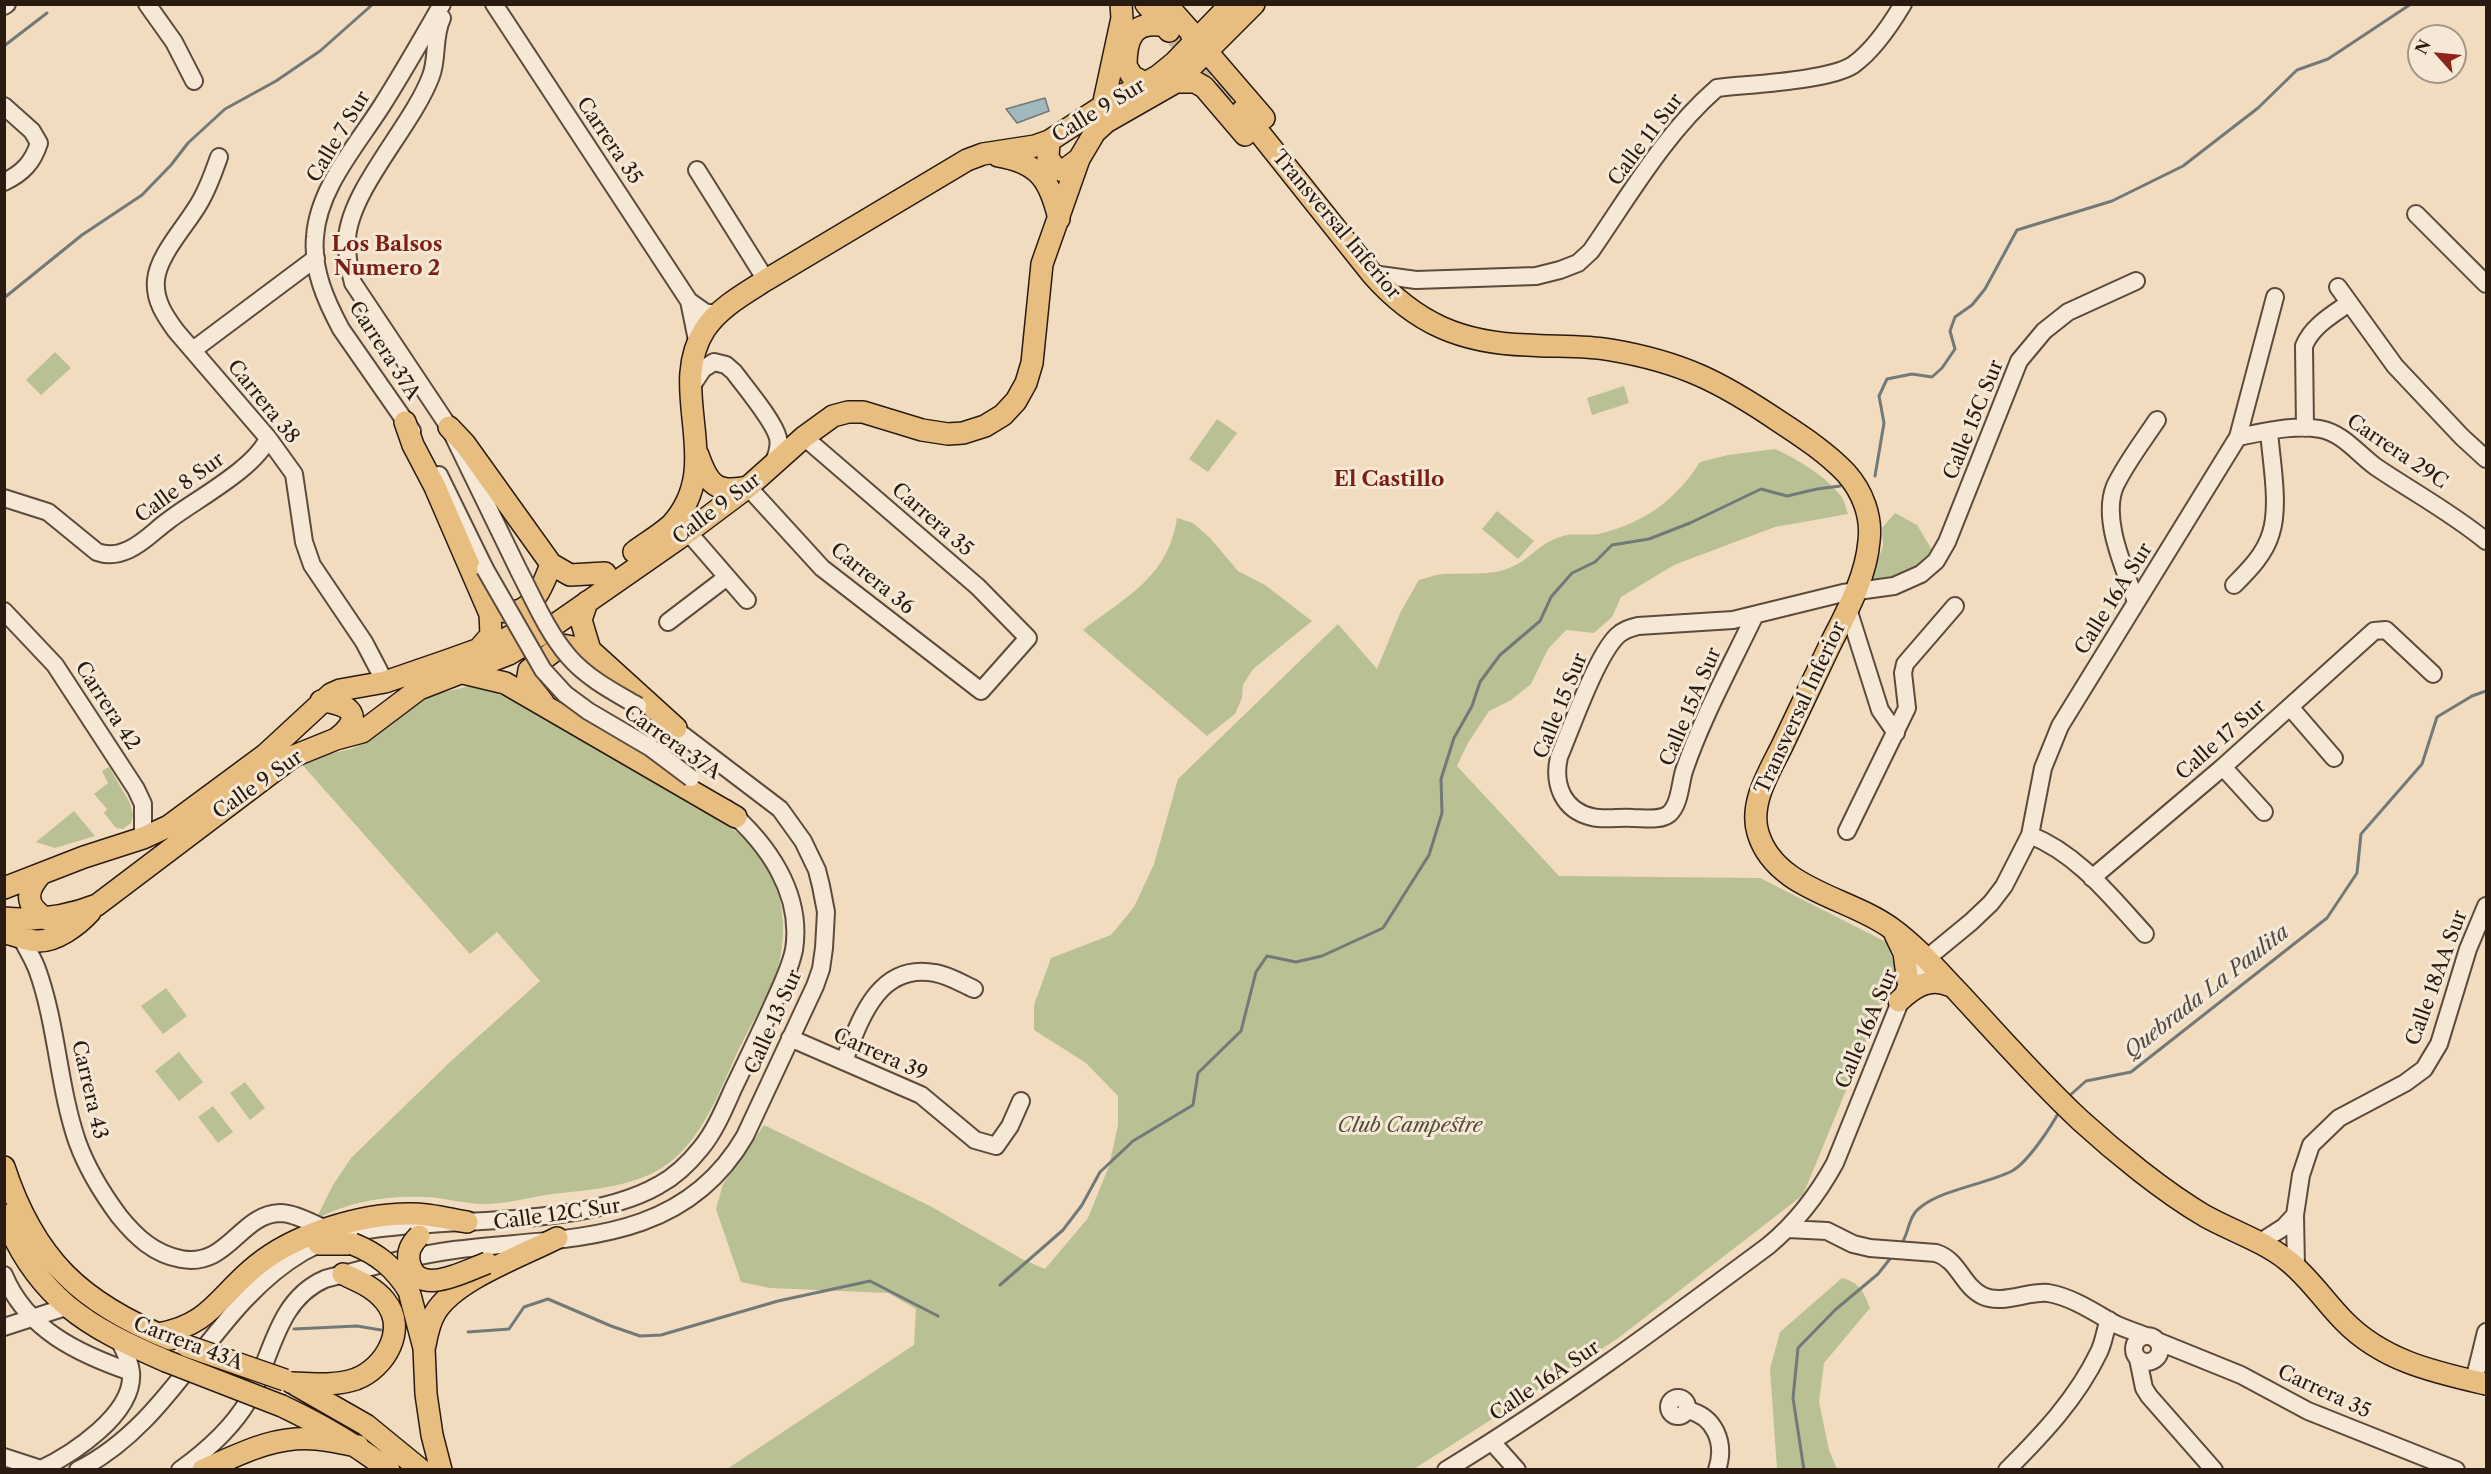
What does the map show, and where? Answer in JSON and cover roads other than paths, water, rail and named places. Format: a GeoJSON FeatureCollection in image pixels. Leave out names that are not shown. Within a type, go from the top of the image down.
{"type":"FeatureCollection","features":[{"type":"Feature","properties":{"kind":"main road"},"geometry":{"type":"LineString","coordinates":[[1102,106],[1122,18],[1120,4]]}},
{"type":"Feature","properties":{"kind":"main road"},"geometry":{"type":"LineString","coordinates":[[1146,4],[1186,40],[1300,163],[1313,186],[1317,207],[1299,201],[1286,189],[1212,94],[1195,82],[1176,82]]}},
{"type":"Feature","properties":{"kind":"main road"},"geometry":{"type":"LineString","coordinates":[[1166,4],[1190,31],[1186,40]]}},
{"type":"Feature","properties":{"kind":"main road","name":"Calle 9 Sur"},"geometry":{"type":"LineString","coordinates":[[6,878],[41,874],[143,838],[181,818],[265,755],[321,701],[340,690],[385,682],[478,650],[525,628],[605,573],[662,532],[684,508],[693,488],[697,454],[690,389],[691,369],[704,331],[733,301],[943,174],[983,154],[1020,149],[1049,141],[1174,63],[1186,40],[1231,4]]}},
{"type":"Feature","properties":{"kind":"main road","name":"Calle 9 Sur"},"geometry":{"type":"LineString","coordinates":[[10,926],[69,915],[97,905],[285,762],[309,749],[362,732],[418,689],[509,654],[688,532],[748,487],[804,437],[833,416],[848,412],[863,412],[922,430],[948,434],[963,433],[985,426],[1002,415],[1016,400],[1026,383],[1032,363],[1041,264],[1079,159],[1095,132],[1106,122],[1176,82],[1186,40],[1254,4]]}},
{"type":"Feature","properties":{"kind":"main road"},"geometry":{"type":"LineString","coordinates":[[1145,83],[1132,76],[1126,66],[1131,35],[1141,25],[1155,24],[1186,40]]}},
{"type":"Feature","properties":{"kind":"main road","name":"Transversal Inferior"},"geometry":{"type":"LineString","coordinates":[[1242,111],[1317,207],[1372,274],[1402,306],[1433,324],[1476,340],[1512,345],[1605,349],[1645,356],[1693,371],[1737,393],[1808,441],[1845,473],[1862,497],[1870,526],[1860,591],[1847,634],[1770,770],[1758,801],[1756,824],[1763,846],[1786,872],[1802,883],[1892,928],[1926,959],[2062,1102],[2176,1198],[2275,1251],[2296,1267],[2350,1328],[2385,1352],[2428,1371],[2480,1382]]}},
{"type":"Feature","properties":{"kind":"main road"},"geometry":{"type":"LineString","coordinates":[[1049,141],[1048,158],[1056,169],[1063,171],[1079,159]]}},
{"type":"Feature","properties":{"kind":"main road"},"geometry":{"type":"LineString","coordinates":[[983,154],[1011,158],[1035,169],[1050,186],[1059,219]]}},
{"type":"Feature","properties":{"kind":"main road"},"geometry":{"type":"LineString","coordinates":[[405,422],[413,445],[435,486],[487,606],[491,635],[478,650]]}},
{"type":"Feature","properties":{"kind":"main road"},"geometry":{"type":"LineString","coordinates":[[449,427],[465,444],[551,564],[570,575],[605,573]]}},
{"type":"Feature","properties":{"kind":"main road"},"geometry":{"type":"LineString","coordinates":[[697,454],[709,481],[717,487],[733,490],[748,487]]}},
{"type":"Feature","properties":{"kind":"main road"},"geometry":{"type":"LineString","coordinates":[[487,606],[501,612],[513,613],[524,609],[534,600],[543,586],[551,564]]}},
{"type":"Feature","properties":{"kind":"main road"},"geometry":{"type":"LineString","coordinates":[[586,602],[581,620],[590,650]]}},
{"type":"Feature","properties":{"kind":"main road"},"geometry":{"type":"LineString","coordinates":[[549,708],[527,682],[529,670],[562,645],[571,645],[590,650],[676,728]]}},
{"type":"Feature","properties":{"kind":"main road"},"geometry":{"type":"LineString","coordinates":[[462,672],[506,683],[736,817]]}},
{"type":"Feature","properties":{"kind":"main road"},"geometry":{"type":"LineString","coordinates":[[321,701],[344,704],[352,716],[351,724],[336,739]]}},
{"type":"Feature","properties":{"kind":"main road"},"geometry":{"type":"LineString","coordinates":[[6,878],[84,857]]}},
{"type":"Feature","properties":{"kind":"main road"},"geometry":{"type":"LineString","coordinates":[[41,874],[34,882],[29,895],[33,909],[46,919]]}},
{"type":"Feature","properties":{"kind":"main road"},"geometry":{"type":"LineString","coordinates":[[10,926],[36,942],[45,940],[82,921],[97,905]]}},
{"type":"Feature","properties":{"kind":"main road"},"geometry":{"type":"LineString","coordinates":[[1892,928],[1904,953],[1903,992],[1927,982],[1939,982],[1951,986]]}},
{"type":"Feature","properties":{"kind":"main road","name":"Carrera 43A"},"geometry":{"type":"LineString","coordinates":[[4,1167],[28,1227],[63,1272],[100,1305],[187,1346],[288,1382],[366,1425],[421,1470]]}},
{"type":"Feature","properties":{"kind":"main road"},"geometry":{"type":"LineString","coordinates":[[158,1334],[191,1325],[204,1316],[259,1263],[311,1233],[391,1214],[414,1214],[459,1222]]}},
{"type":"Feature","properties":{"kind":"main road","name":"Carrera 43A"},"geometry":{"type":"LineString","coordinates":[[4,1215],[12,1235],[33,1270],[66,1307],[118,1338],[166,1361],[282,1406],[320,1424],[358,1446],[389,1470]]}},
{"type":"Feature","properties":{"kind":"main road"},"geometry":{"type":"LineString","coordinates":[[459,1222],[419,1236],[411,1245],[409,1256],[411,1269],[424,1280],[433,1282],[487,1263],[534,1250]]}},
{"type":"Feature","properties":{"kind":"main road"},"geometry":{"type":"LineString","coordinates":[[311,1233],[353,1244],[380,1257],[402,1278],[410,1291],[424,1348],[426,1394],[432,1435],[441,1470]]}},
{"type":"Feature","properties":{"kind":"main road"},"geometry":{"type":"LineString","coordinates":[[424,1348],[428,1327],[446,1299],[463,1285],[557,1238]]}},
{"type":"Feature","properties":{"kind":"main road"},"geometry":{"type":"LineString","coordinates":[[288,1382],[326,1384],[355,1379],[376,1367],[387,1354],[393,1340],[392,1311],[374,1289],[343,1274]]}},
{"type":"Feature","properties":{"kind":"main road"},"geometry":{"type":"LineString","coordinates":[[203,1470],[263,1444],[290,1438],[316,1439],[358,1446]]}},
{"type":"Feature","properties":{"kind":"street"},"geometry":{"type":"LineString","coordinates":[[147,4],[174,42],[194,81]]}},
{"type":"Feature","properties":{"kind":"street","name":"Calle 7 Sur"},"geometry":{"type":"LineString","coordinates":[[316,258],[315,237],[318,219],[332,185],[343,163],[382,106],[442,4]]}},
{"type":"Feature","properties":{"kind":"street","name":"Carrera 37A"},"geometry":{"type":"LineString","coordinates":[[450,4],[439,24],[432,74],[364,191],[347,235],[347,259],[353,283],[449,427],[519,572],[554,636],[569,658],[602,683],[676,728],[780,809],[803,840],[817,870],[821,886]]}},
{"type":"Feature","properties":{"kind":"street","name":"Carrera 35"},"geometry":{"type":"LineString","coordinates":[[494,4],[689,301],[698,345]]}},
{"type":"Feature","properties":{"kind":"street","name":"Calle 11 Sur"},"geometry":{"type":"LineString","coordinates":[[1372,274],[1416,280],[1536,276],[1578,263],[1590,251],[1675,131],[1703,99],[1717,88],[1826,75],[1852,65],[1888,27],[1903,4]]}},
{"type":"Feature","properties":{"kind":"street"},"geometry":{"type":"LineString","coordinates":[[4,106],[32,131],[39,143],[34,158],[25,169],[4,182]]}},
{"type":"Feature","properties":{"kind":"street","name":"Carrera 38"},"geometry":{"type":"LineString","coordinates":[[219,157],[202,199],[171,246],[156,279],[157,297],[165,316],[268,438],[294,474],[304,542],[312,565],[364,642],[385,682]]}},
{"type":"Feature","properties":{"kind":"street"},"geometry":{"type":"LineString","coordinates":[[697,170],[766,280]]}},
{"type":"Feature","properties":{"kind":"street"},"geometry":{"type":"LineString","coordinates":[[2416,214],[2487,284]]}},
{"type":"Feature","properties":{"kind":"street"},"geometry":{"type":"LineString","coordinates":[[193,350],[316,258]]}},
{"type":"Feature","properties":{"kind":"street","name":"Carrera 37A"},"geometry":{"type":"LineString","coordinates":[[316,258],[322,291],[340,329],[427,452],[466,525],[485,569],[543,670],[565,694],[588,711],[651,748],[691,778],[736,817],[756,835],[771,855],[787,889],[794,919],[794,948],[786,976],[718,1120],[703,1146],[683,1169],[659,1186],[618,1203],[564,1212]]}},
{"type":"Feature","properties":{"kind":"street"},"geometry":{"type":"LineString","coordinates":[[1402,306],[1407,291],[1416,280]]}},
{"type":"Feature","properties":{"kind":"street","name":"Calle 15C Sur"},"geometry":{"type":"LineString","coordinates":[[1618,634],[1638,626],[1754,617],[1829,596],[1894,586],[1921,574],[1936,561],[1947,542],[2019,361],[2044,331],[2068,312],[2136,281]]}},
{"type":"Feature","properties":{"kind":"street"},"geometry":{"type":"LineString","coordinates":[[2338,287],[2396,366],[2462,437],[2487,459]]}},
{"type":"Feature","properties":{"kind":"street","name":"Calle 16A Sur"},"geometry":{"type":"LineString","coordinates":[[1446,1470],[1492,1442],[1631,1348],[1788,1229],[1822,1188],[1903,992],[1926,959],[1991,903],[2004,886],[2030,835],[2043,768],[2051,744],[2137,591],[2238,437],[2275,297]]}},
{"type":"Feature","properties":{"kind":"street"},"geometry":{"type":"LineString","coordinates":[[689,301],[706,313],[720,313]]}},
{"type":"Feature","properties":{"kind":"street"},"geometry":{"type":"LineString","coordinates":[[2305,428],[2304,346],[2308,336],[2316,327],[2349,303]]}},
{"type":"Feature","properties":{"kind":"street"},"geometry":{"type":"LineString","coordinates":[[690,389],[703,369],[714,362],[726,365],[734,372],[774,428],[778,439],[778,452],[772,466]]}},
{"type":"Feature","properties":{"kind":"street"},"geometry":{"type":"LineString","coordinates":[[2137,591],[2111,524],[2110,507],[2115,487],[2157,420]]}},
{"type":"Feature","properties":{"kind":"street","name":"Carrera 29C"},"geometry":{"type":"LineString","coordinates":[[2238,437],[2269,431],[2305,428],[2330,431],[2342,438],[2376,467],[2460,520],[2487,541]]}},
{"type":"Feature","properties":{"kind":"street"},"geometry":{"type":"LineString","coordinates":[[2234,585],[2257,561],[2272,532],[2273,500],[2269,431]]}},
{"type":"Feature","properties":{"kind":"street","name":"Carrera 35"},"geometry":{"type":"LineString","coordinates":[[804,437],[978,587],[1028,638],[981,692]]}},
{"type":"Feature","properties":{"kind":"street","name":"Calle 8 Sur"},"geometry":{"type":"LineString","coordinates":[[4,498],[48,512],[88,546],[106,555],[117,554],[140,543],[167,521],[240,470],[264,447],[268,438]]}},
{"type":"Feature","properties":{"kind":"street","name":"Carrera 36"},"geometry":{"type":"LineString","coordinates":[[748,487],[829,574],[981,692]]}},
{"type":"Feature","properties":{"kind":"street"},"geometry":{"type":"LineString","coordinates":[[688,532],[747,600]]}},
{"type":"Feature","properties":{"kind":"street"},"geometry":{"type":"LineString","coordinates":[[668,622],[727,577]]}},
{"type":"Feature","properties":{"kind":"street"},"geometry":{"type":"LineString","coordinates":[[1847,831],[1896,733],[1908,702],[1904,683],[1905,664],[1955,606]]}},
{"type":"Feature","properties":{"kind":"street","name":"Carrera 42"},"geometry":{"type":"LineString","coordinates":[[4,611],[55,665],[136,789],[143,804],[143,838]]}},
{"type":"Feature","properties":{"kind":"street","name":"Calle 15A Sur"},"geometry":{"type":"LineString","coordinates":[[1561,796],[1571,806],[1593,817],[1658,818],[1669,814],[1676,802],[1686,766],[1714,701],[1754,617]]}},
{"type":"Feature","properties":{"kind":"street","name":"Calle 17 Sur"},"geometry":{"type":"LineString","coordinates":[[2092,878],[2223,767],[2374,631],[2386,630],[2433,674]]}},
{"type":"Feature","properties":{"kind":"street","name":"Calle 15 Sur"},"geometry":{"type":"LineString","coordinates":[[1561,796],[1556,771],[1559,757],[1603,656],[1618,634]]}},
{"type":"Feature","properties":{"kind":"street"},"geometry":{"type":"LineString","coordinates":[[1847,634],[1880,710],[1896,733]]}},
{"type":"Feature","properties":{"kind":"street"},"geometry":{"type":"LineString","coordinates":[[2290,707],[2334,758]]}},
{"type":"Feature","properties":{"kind":"street"},"geometry":{"type":"LineString","coordinates":[[2223,767],[2264,812]]}},
{"type":"Feature","properties":{"kind":"street"},"geometry":{"type":"LineString","coordinates":[[2030,835],[2048,842],[2068,855],[2145,934]]}},
{"type":"Feature","properties":{"kind":"street","name":"Calle 13 Sur"},"geometry":{"type":"LineString","coordinates":[[745,1136],[821,969],[826,912],[821,886]]}},
{"type":"Feature","properties":{"kind":"street","name":"Calle 18AA Sur"},"geometry":{"type":"LineString","coordinates":[[2296,1267],[2295,1215],[2301,1175],[2311,1145],[2339,1118],[2405,1083],[2424,1069],[2439,1044],[2468,949],[2487,906]]}},
{"type":"Feature","properties":{"kind":"street","name":"Carrera 43"},"geometry":{"type":"LineString","coordinates":[[10,926],[37,969],[54,1033],[70,1117],[84,1159],[105,1197],[130,1229],[156,1251],[172,1257],[197,1260],[213,1256],[226,1248],[256,1221],[270,1215],[291,1214],[311,1233]]}},
{"type":"Feature","properties":{"kind":"street"},"geometry":{"type":"LineString","coordinates":[[37,969],[38,956],[45,940]]}},
{"type":"Feature","properties":{"kind":"street"},"geometry":{"type":"LineString","coordinates":[[844,1061],[864,1011],[874,995],[897,978],[924,971],[938,973],[974,989]]}},
{"type":"Feature","properties":{"kind":"street","name":"Carrera 39"},"geometry":{"type":"LineString","coordinates":[[790,1038],[921,1095],[975,1140],[996,1146],[1010,1126],[1021,1101]]}},
{"type":"Feature","properties":{"kind":"street","name":"Calle 12C Sur"},"geometry":{"type":"LineString","coordinates":[[180,1470],[203,1453],[237,1417],[249,1400],[282,1320],[298,1296],[314,1283],[426,1254],[617,1230],[671,1211],[708,1185],[732,1158],[745,1136]]}},
{"type":"Feature","properties":{"kind":"street","name":"Calle 12C Sur"},"geometry":{"type":"LineString","coordinates":[[459,1222],[564,1212]]}},
{"type":"Feature","properties":{"kind":"street"},"geometry":{"type":"LineString","coordinates":[[2259,1243],[2284,1227],[2295,1215]]}},
{"type":"Feature","properties":{"kind":"street","name":"Carrera 35"},"geometry":{"type":"LineString","coordinates":[[1788,1229],[1827,1231],[1853,1244],[1926,1251],[1946,1256],[1977,1292],[1985,1297],[2047,1293],[2077,1303],[2117,1326],[2148,1350],[2176,1347],[2241,1376],[2308,1411],[2456,1470]]}},
{"type":"Feature","properties":{"kind":"street"},"geometry":{"type":"LineString","coordinates":[[78,1470],[103,1455],[152,1412],[174,1389],[238,1307],[311,1233]]}},
{"type":"Feature","properties":{"kind":"street"},"geometry":{"type":"LineString","coordinates":[[4,1275],[18,1299],[33,1318],[61,1342],[92,1359],[131,1372]]}},
{"type":"Feature","properties":{"kind":"street"},"geometry":{"type":"LineString","coordinates":[[4,1327],[66,1307]]}},
{"type":"Feature","properties":{"kind":"street"},"geometry":{"type":"LineString","coordinates":[[2007,1470],[2060,1414],[2082,1384],[2101,1349],[2117,1326]]}},
{"type":"Feature","properties":{"kind":"street"},"geometry":{"type":"LineString","coordinates":[[2480,1382],[2487,1332]]}},
{"type":"Feature","properties":{"kind":"street"},"geometry":{"type":"LineString","coordinates":[[4,1457],[40,1469],[91,1438],[115,1414],[127,1392],[131,1372],[118,1338]]}},
{"type":"Feature","properties":{"kind":"street"},"geometry":{"type":"LineString","coordinates":[[2148,1350],[2142,1379],[2149,1396],[2214,1470]]}},
{"type":"Feature","properties":{"kind":"street"},"geometry":{"type":"LineString","coordinates":[[1687,1410],[1700,1413],[1708,1418],[1714,1428],[1720,1453],[1718,1470]]}},
{"type":"Feature","properties":{"kind":"street"},"geometry":{"type":"LineString","coordinates":[[1492,1442],[1517,1470]]}},
{"type":"Feature","properties":{"kind":"street"},"geometry":{"type":"LineString","coordinates":[[58,1470],[74,1450]]}},
{"type":"Feature","properties":{"kind":"water"},"geometry":{"type":"Polygon","coordinates":[[[1045,98],[1049,111],[1017,123],[1006,109],[1045,98]]]}},
{"type":"Feature","properties":{"kind":"waterway"},"geometry":{"type":"LineString","coordinates":[[4,298],[82,235],[142,195],[171,165],[188,143],[225,109],[276,81],[320,51],[373,4]]}},
{"type":"Feature","properties":{"kind":"waterway"},"geometry":{"type":"LineString","coordinates":[[1875,476],[1884,423],[1879,396],[1887,379],[1912,374],[1932,377],[1942,368],[1955,349],[1950,331],[1955,317],[1972,305],[1985,289],[2017,230],[2112,201],[2183,166],[2258,108],[2297,70],[2328,59],[2411,4]]}},
{"type":"Feature","properties":{"kind":"waterway"},"geometry":{"type":"LineString","coordinates":[[4,46],[47,13]]}},
{"type":"Feature","properties":{"kind":"waterway"},"geometry":{"type":"LineString","coordinates":[[1000,1285],[1063,1230],[1082,1205],[1100,1172],[1133,1141],[1193,1105],[1198,1073],[1241,1031],[1256,972],[1267,956],[1296,962],[1322,956],[1383,928],[1429,855],[1442,813],[1441,779],[1454,738],[1472,706],[1480,682],[1500,655],[1540,621],[1551,597],[1572,573],[1595,562],[1612,545],[1649,539],[1690,523],[1761,489],[1787,496],[1840,486]]}},
{"type":"Feature","properties":{"kind":"waterway","name":"Quebrada La Paulita"},"geometry":{"type":"LineString","coordinates":[[2068,1097],[2086,1081],[2131,1072],[2327,918],[2357,873],[2361,834],[2422,764],[2437,717],[2472,696],[2486,691]]}},
{"type":"Feature","properties":{"kind":"waterway","name":"Quebrada La Paulita"},"geometry":{"type":"LineString","coordinates":[[1900,1246],[1917,1210],[1942,1195],[2012,1171],[2032,1152],[2060,1110]]}},
{"type":"Feature","properties":{"kind":"waterway","name":"Quebrada La Paulita"},"geometry":{"type":"LineString","coordinates":[[1804,1470],[1793,1398],[1798,1348],[1835,1310],[1878,1274],[1893,1255]]}},
{"type":"Feature","properties":{"kind":"waterway"},"geometry":{"type":"LineString","coordinates":[[468,1332],[509,1329],[524,1307],[548,1299],[640,1336],[661,1335],[778,1301],[870,1281],[938,1316]]}},
{"type":"Feature","properties":{"kind":"waterway"},"geometry":{"type":"LineString","coordinates":[[294,1329],[357,1326],[381,1330]]}},
{"type":"Feature","properties":{"kind":"tunnel"},"geometry":{"type":"LineString","coordinates":[[1176,37],[1242,111]]}},
{"type":"Feature","properties":{"kind":"district","name":"Los Balsos Numero 2"},"geometry":{"type":"Point","coordinates":[387,257]}},
{"type":"Feature","properties":{"kind":"district","name":"El Castillo"},"geometry":{"type":"Point","coordinates":[1389,480]}},
{"type":"Feature","properties":{"kind":"park label","name":"Club Campestre"},"geometry":{"type":"Point","coordinates":[1410,1126]}}]}
